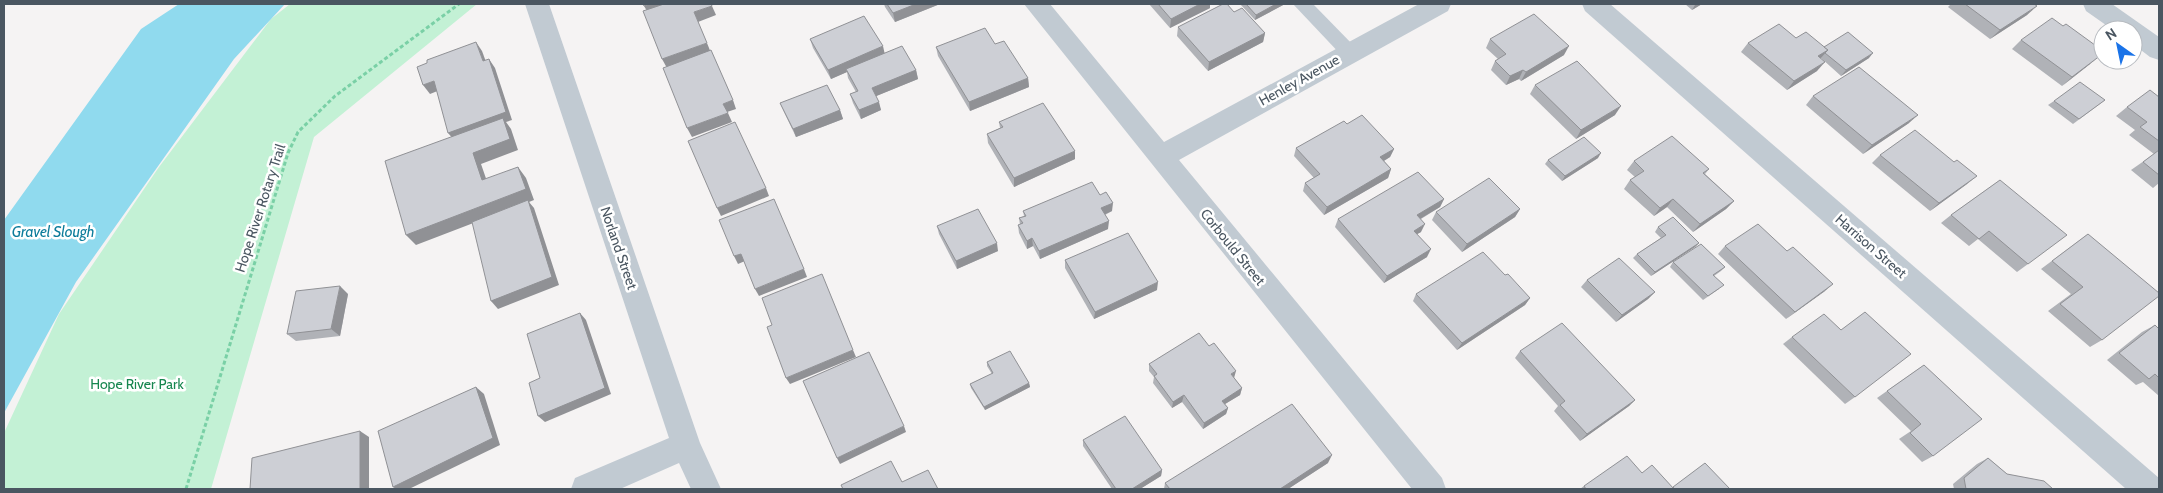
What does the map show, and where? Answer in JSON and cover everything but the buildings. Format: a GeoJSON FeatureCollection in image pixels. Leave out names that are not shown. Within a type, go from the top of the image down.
{"type":"FeatureCollection","features":[{"type":"Feature","properties":{"kind":"street","name":"Norland Street"},"geometry":{"type":"LineString","coordinates":[[537,4],[686,445],[706,489]]}},
{"type":"Feature","properties":{"kind":"street","name":"Corbould Street"},"geometry":{"type":"LineString","coordinates":[[1036,4],[1430,489]]}},
{"type":"Feature","properties":{"kind":"street","name":"Henley Avenue"},"geometry":{"type":"LineString","coordinates":[[1160,157],[1439,4]]}},
{"type":"Feature","properties":{"kind":"street","name":"Harrison Street"},"geometry":{"type":"LineString","coordinates":[[1594,4],[2148,489]]}},
{"type":"Feature","properties":{"kind":"street"},"geometry":{"type":"LineString","coordinates":[[2094,4],[2117,20]]}},
{"type":"Feature","properties":{"kind":"street"},"geometry":{"type":"LineString","coordinates":[[2143,39],[2159,50]]}},
{"type":"Feature","properties":{"kind":"street"},"geometry":{"type":"LineString","coordinates":[[586,489],[686,445]]}},
{"type":"Feature","properties":{"kind":"lane"},"geometry":{"type":"LineString","coordinates":[[1302,4],[1350,52]]}},
{"type":"Feature","properties":{"kind":"path","name":"Hope River Rotary Trail"},"geometry":{"type":"LineString","coordinates":[[186,489],[288,153],[298,132],[335,96],[459,4]]}},
{"type":"Feature","properties":{"kind":"green space","name":"Hope River Park"},"geometry":{"type":"Polygon","coordinates":[[[290,4],[477,4],[314,137],[211,489],[4,489],[4,433],[59,314],[159,167],[271,19],[290,4]]]}},
{"type":"Feature","properties":{"kind":"water","name":"Gravel Slough"},"geometry":{"type":"Polygon","coordinates":[[[179,4],[285,4],[234,59],[76,282],[4,413],[4,220],[141,29],[179,4]]]}}]}
